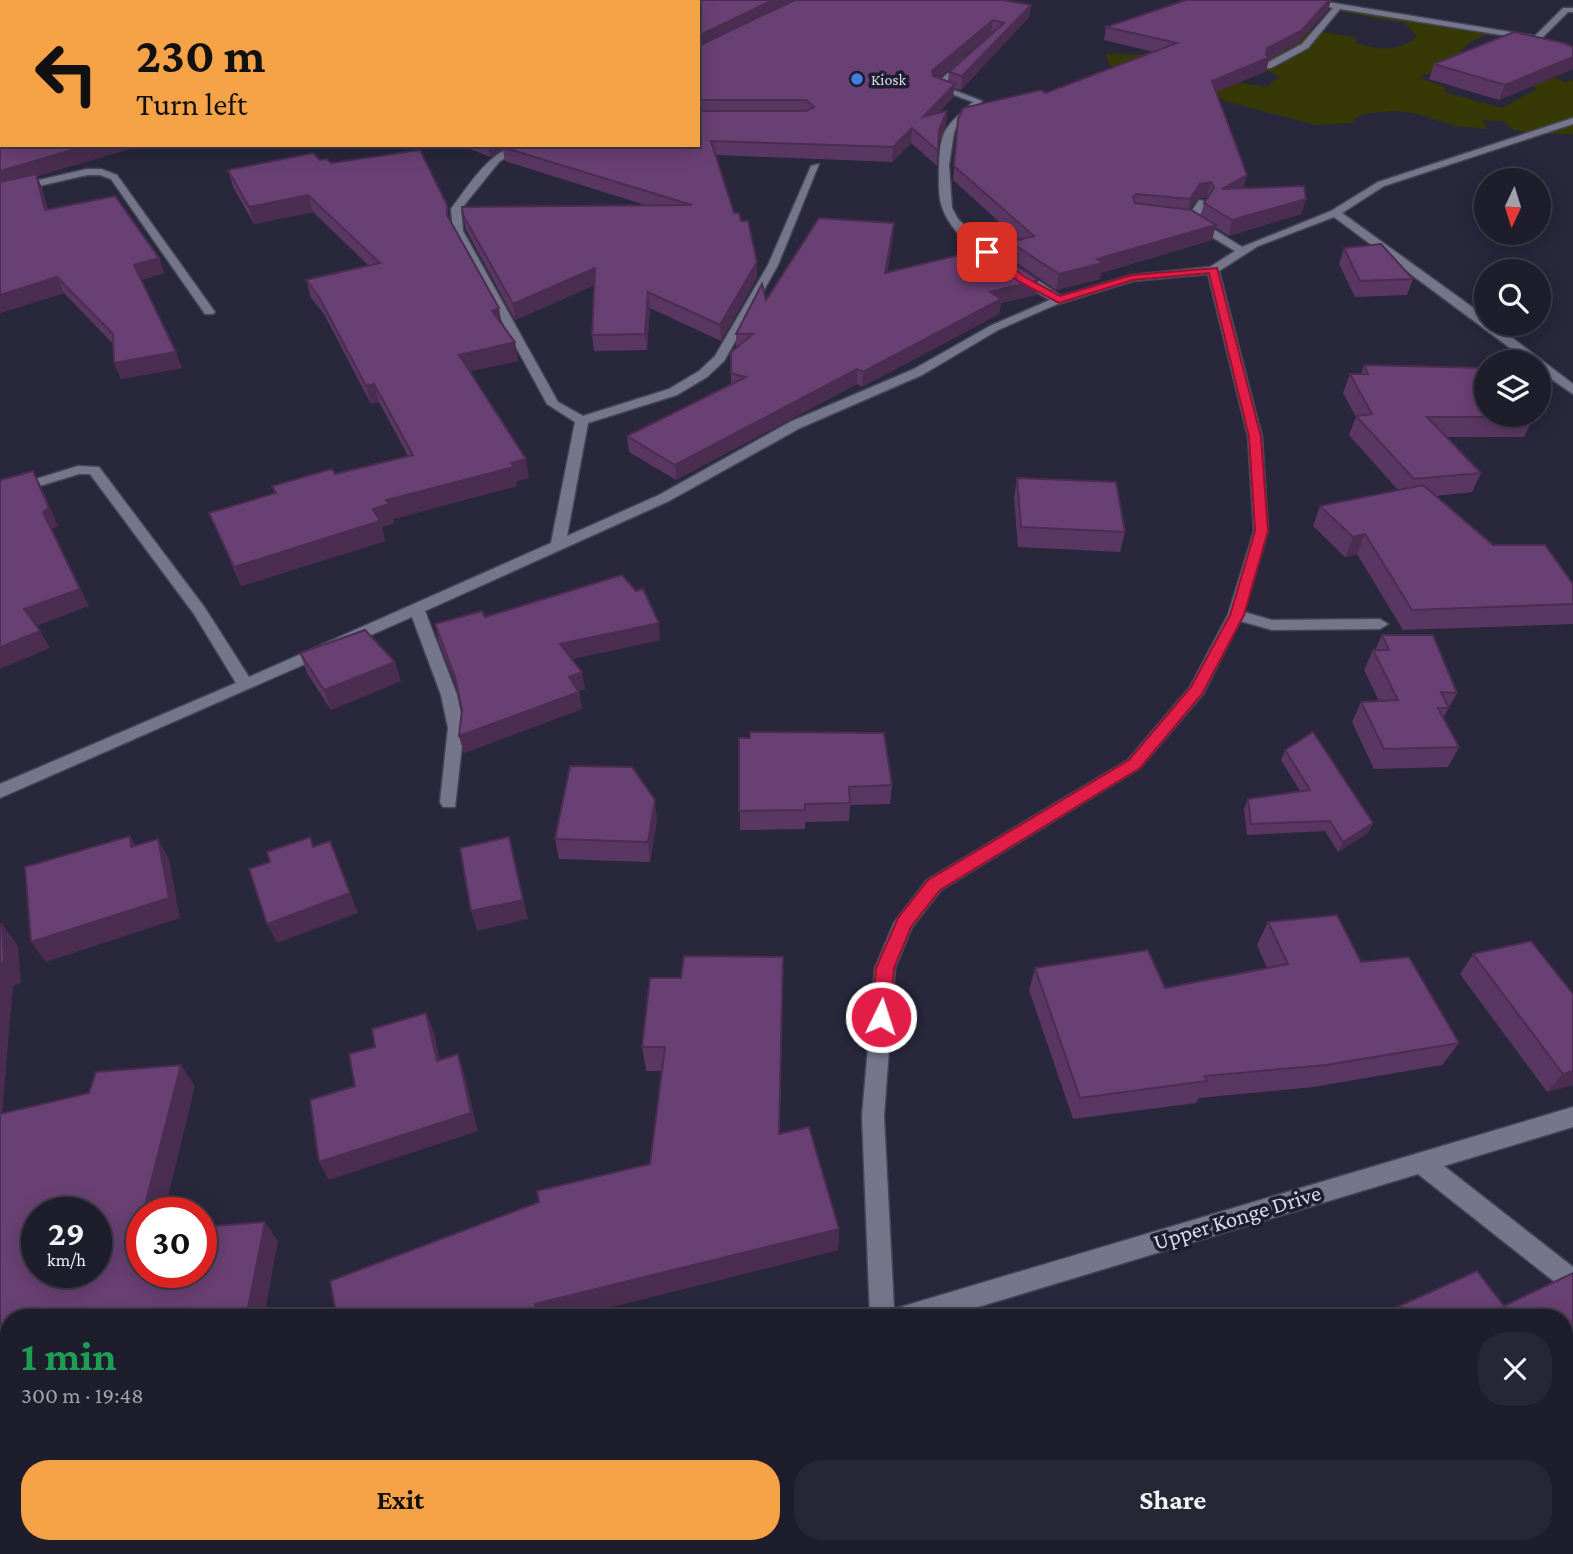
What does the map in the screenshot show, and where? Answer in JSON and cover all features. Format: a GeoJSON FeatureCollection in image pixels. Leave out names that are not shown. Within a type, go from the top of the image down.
{"type":"FeatureCollection","features":[{"type":"Feature","properties":{"kind":"street"},"geometry":{"type":"LineString","coordinates":[[1301,0],[1536,39],[1573,60]]}},
{"type":"Feature","properties":{"kind":"street"},"geometry":{"type":"LineString","coordinates":[[1268,66],[1305,46],[1337,8]]}},
{"type":"Feature","properties":{"kind":"street"},"geometry":{"type":"LineString","coordinates":[[1536,39],[1567,8]]}},
{"type":"Feature","properties":{"kind":"street"},"geometry":{"type":"LineString","coordinates":[[972,56],[937,87],[978,101],[951,126],[944,156],[947,210],[957,226],[987,252],[1022,279],[1059,300]]}},
{"type":"Feature","properties":{"kind":"street"},"geometry":{"type":"LineString","coordinates":[[0,791],[246,685],[664,498],[795,425],[918,372],[994,328],[1059,300],[1132,278],[1213,270],[1242,251],[1335,213],[1381,184],[1413,171],[1573,121]]}},
{"type":"Feature","properties":{"kind":"street"},"geometry":{"type":"LineString","coordinates":[[517,147],[496,160],[456,209],[458,231],[553,404],[582,421],[673,392],[703,374],[720,358],[773,265],[816,166]]}},
{"type":"Feature","properties":{"kind":"street"},"geometry":{"type":"LineString","coordinates":[[0,192],[87,172],[101,172],[114,177],[209,312]]}},
{"type":"Feature","properties":{"kind":"street"},"geometry":{"type":"LineString","coordinates":[[1191,220],[1203,202]]}},
{"type":"Feature","properties":{"kind":"street"},"geometry":{"type":"LineString","coordinates":[[1335,213],[1474,314]]}},
{"type":"Feature","properties":{"kind":"street"},"geometry":{"type":"LineString","coordinates":[[1177,218],[1191,220],[1242,251]]}},
{"type":"Feature","properties":{"kind":"street"},"geometry":{"type":"LineString","coordinates":[[882,1309],[873,1116],[885,968],[904,923],[934,885],[1134,764],[1197,690],[1237,615],[1261,531],[1255,437],[1213,270]]}},
{"type":"Feature","properties":{"kind":"street"},"geometry":{"type":"LineString","coordinates":[[1503,336],[1520,350]]}},
{"type":"Feature","properties":{"kind":"street"},"geometry":{"type":"LineString","coordinates":[[1551,374],[1573,390]]}},
{"type":"Feature","properties":{"kind":"street"},"geometry":{"type":"LineString","coordinates":[[558,545],[582,421]]}},
{"type":"Feature","properties":{"kind":"street"},"geometry":{"type":"LineString","coordinates":[[0,494],[78,470],[94,470],[200,611],[246,685]]}},
{"type":"Feature","properties":{"kind":"street"},"geometry":{"type":"LineString","coordinates":[[416,608],[449,695],[456,728],[449,802]]}},
{"type":"Feature","properties":{"kind":"street"},"geometry":{"type":"LineString","coordinates":[[1237,615],[1272,625],[1380,624]]}},
{"type":"Feature","properties":{"kind":"street","name":"Upper Konge Drive"},"geometry":{"type":"LineString","coordinates":[[931,1309],[1573,1117]]}},
{"type":"Feature","properties":{"kind":"street"},"geometry":{"type":"LineString","coordinates":[[1421,1162],[1573,1282]]}},
{"type":"Feature","properties":{"kind":"shaded area"},"geometry":{"type":"Polygon","coordinates":[[[1361,9],[1495,29],[1467,45],[1459,55],[1457,63],[1419,77],[1447,88],[1444,92],[1502,108],[1537,89],[1519,79],[1534,69],[1565,82],[1573,80],[1573,134],[1536,134],[1513,130],[1504,121],[1482,120],[1488,129],[1455,126],[1415,113],[1394,111],[1362,114],[1351,123],[1316,125],[1228,102],[1207,91],[1110,66],[1106,54],[1161,55],[1231,81],[1266,87],[1280,77],[1252,63],[1142,49],[1130,43],[1296,27],[1357,38],[1355,43],[1387,49],[1401,46],[1417,37],[1405,23],[1340,12],[1361,9]]]}},
{"type":"Feature","properties":{"kind":"building"},"geometry":{"type":"Polygon","coordinates":[[[700,0],[773,0],[700,35],[700,0]]]}},
{"type":"Feature","properties":{"kind":"building"},"geometry":{"type":"Polygon","coordinates":[[[795,0],[1003,0],[1031,5],[962,76],[949,72],[1004,23],[993,20],[932,71],[933,76],[955,84],[923,117],[947,111],[939,130],[938,151],[912,128],[893,147],[711,141],[734,213],[739,213],[741,221],[748,221],[757,262],[720,325],[648,292],[645,334],[592,335],[595,268],[513,304],[463,215],[462,207],[692,205],[502,147],[700,147],[700,111],[806,111],[814,107],[806,100],[700,100],[700,45],[795,0]]]}},
{"type":"Feature","properties":{"kind":"building"},"geometry":{"type":"Polygon","coordinates":[[[1186,0],[1329,0],[1301,31],[1267,48],[1266,55],[1270,57],[1212,81],[1247,175],[1222,189],[1304,186],[1306,199],[1232,220],[1204,203],[1214,188],[1211,182],[1200,184],[1190,199],[1136,194],[1133,197],[1135,203],[1191,210],[1216,225],[1097,259],[1103,263],[1059,274],[1010,242],[1034,236],[954,166],[958,119],[963,108],[1041,90],[1046,93],[1177,43],[1106,27],[1186,0]]]}},
{"type":"Feature","properties":{"kind":"building"},"geometry":{"type":"Polygon","coordinates":[[[1514,32],[1564,43],[1573,47],[1573,57],[1505,85],[1434,64],[1514,32]]]}},
{"type":"Feature","properties":{"kind":"building"},"geometry":{"type":"Polygon","coordinates":[[[0,147],[82,147],[0,171],[0,147]]]}},
{"type":"Feature","properties":{"kind":"building"},"geometry":{"type":"Polygon","coordinates":[[[420,150],[447,205],[447,215],[499,308],[492,311],[515,342],[459,355],[526,459],[511,463],[514,467],[386,500],[389,504],[373,509],[380,521],[234,567],[209,513],[276,493],[272,486],[332,469],[335,474],[413,455],[374,384],[366,386],[319,297],[306,280],[380,263],[308,195],[249,207],[228,170],[313,153],[320,160],[327,159],[331,163],[420,150]]]}},
{"type":"Feature","properties":{"kind":"building"},"geometry":{"type":"Polygon","coordinates":[[[36,174],[45,210],[115,196],[159,258],[134,265],[176,352],[114,363],[113,334],[57,277],[0,295],[0,182],[36,174]]]}},
{"type":"Feature","properties":{"kind":"building"},"geometry":{"type":"Polygon","coordinates":[[[819,218],[894,223],[885,273],[988,248],[1038,280],[990,292],[1001,299],[863,372],[857,369],[675,465],[627,436],[746,377],[731,373],[731,352],[753,334],[736,334],[762,284],[766,300],[819,218]]]}},
{"type":"Feature","properties":{"kind":"building"},"geometry":{"type":"Polygon","coordinates":[[[1381,244],[1413,279],[1360,281],[1344,248],[1381,244]]]}},
{"type":"Feature","properties":{"kind":"building"},"geometry":{"type":"Polygon","coordinates":[[[1364,365],[1474,368],[1474,417],[1427,417],[1481,473],[1414,479],[1356,416],[1372,414],[1350,374],[1368,374],[1364,365]]]}},
{"type":"Feature","properties":{"kind":"building"},"geometry":{"type":"Polygon","coordinates":[[[33,471],[49,508],[43,512],[80,589],[24,609],[40,631],[0,647],[0,480],[33,471]]]}},
{"type":"Feature","properties":{"kind":"building"},"geometry":{"type":"Polygon","coordinates":[[[1017,478],[1116,482],[1125,532],[1021,527],[1017,478]]]}},
{"type":"Feature","properties":{"kind":"building"},"geometry":{"type":"Polygon","coordinates":[[[1423,485],[1493,545],[1545,545],[1573,584],[1573,604],[1412,610],[1365,534],[1353,537],[1320,506],[1423,485]]]}},
{"type":"Feature","properties":{"kind":"building"},"geometry":{"type":"Polygon","coordinates":[[[622,575],[636,591],[643,589],[659,623],[560,644],[582,672],[569,677],[579,692],[459,736],[462,710],[455,677],[435,624],[482,611],[485,617],[622,575]]]}},
{"type":"Feature","properties":{"kind":"building"},"geometry":{"type":"Polygon","coordinates":[[[365,630],[395,662],[324,690],[300,653],[365,630]]]}},
{"type":"Feature","properties":{"kind":"building"},"geometry":{"type":"Polygon","coordinates":[[[1382,635],[1433,635],[1457,693],[1441,692],[1449,708],[1438,708],[1459,747],[1384,749],[1361,702],[1398,700],[1373,650],[1389,650],[1382,635]]]}},
{"type":"Feature","properties":{"kind":"building"},"geometry":{"type":"Polygon","coordinates":[[[750,732],[884,733],[892,785],[849,787],[850,803],[805,804],[805,810],[739,811],[739,738],[750,738],[750,732]]]}},
{"type":"Feature","properties":{"kind":"building"},"geometry":{"type":"Polygon","coordinates":[[[1313,732],[1373,823],[1343,842],[1330,821],[1251,824],[1248,799],[1310,790],[1285,750],[1313,732]]]}},
{"type":"Feature","properties":{"kind":"building"},"geometry":{"type":"Polygon","coordinates":[[[570,766],[632,767],[655,800],[648,842],[555,839],[570,766]]]}},
{"type":"Feature","properties":{"kind":"building"},"geometry":{"type":"Polygon","coordinates":[[[130,836],[131,847],[158,839],[169,898],[31,942],[25,867],[130,836]]]}},
{"type":"Feature","properties":{"kind":"building"},"geometry":{"type":"Polygon","coordinates":[[[310,837],[313,847],[330,841],[350,893],[267,924],[249,869],[270,862],[267,852],[310,837]]]}},
{"type":"Feature","properties":{"kind":"building"},"geometry":{"type":"Polygon","coordinates":[[[509,837],[523,900],[471,911],[460,848],[509,837]]]}},
{"type":"Feature","properties":{"kind":"building"},"geometry":{"type":"Polygon","coordinates":[[[1337,915],[1361,962],[1409,957],[1459,1043],[1326,1065],[1205,1076],[1207,1081],[1080,1098],[1035,968],[1148,950],[1165,988],[1288,964],[1268,922],[1337,915]]]}},
{"type":"Feature","properties":{"kind":"building"},"geometry":{"type":"Polygon","coordinates":[[[2,924],[4,962],[0,963],[0,925],[2,924]]]}},
{"type":"Feature","properties":{"kind":"building"},"geometry":{"type":"Polygon","coordinates":[[[1531,941],[1573,994],[1573,1071],[1563,1074],[1473,954],[1531,941]]]}},
{"type":"Feature","properties":{"kind":"building"},"geometry":{"type":"Polygon","coordinates":[[[684,956],[783,957],[779,1134],[809,1127],[839,1229],[535,1304],[536,1309],[335,1309],[330,1281],[539,1202],[537,1191],[650,1164],[665,1047],[642,1047],[650,978],[681,978],[684,956]]]}},
{"type":"Feature","properties":{"kind":"building"},"geometry":{"type":"Polygon","coordinates":[[[426,1013],[437,1061],[458,1054],[471,1113],[319,1162],[310,1100],[355,1086],[349,1054],[375,1047],[372,1029],[426,1013]]]}},
{"type":"Feature","properties":{"kind":"building"},"geometry":{"type":"Polygon","coordinates":[[[181,1065],[147,1197],[126,1197],[126,1288],[217,1288],[217,1226],[265,1222],[248,1309],[0,1309],[0,1114],[89,1093],[96,1072],[181,1065]]]}},
{"type":"Feature","properties":{"kind":"building"},"geometry":{"type":"Polygon","coordinates":[[[1477,1271],[1504,1306],[1573,1273],[1573,1309],[1393,1309],[1477,1271]]]}},
{"type":"Feature","properties":{"kind":"place","name":"Kiosk"},"geometry":{"type":"Point","coordinates":[857,79]}},
{"type":"Feature","properties":{"kind":"route"},"geometry":{"type":"LineString","coordinates":[[881,1017],[885,968],[904,923],[934,885],[1134,764],[1197,690],[1237,615],[1261,531],[1255,437],[1213,270],[1171,272],[1132,278],[1098,286],[1059,300],[1022,279],[987,252]]}}]}
